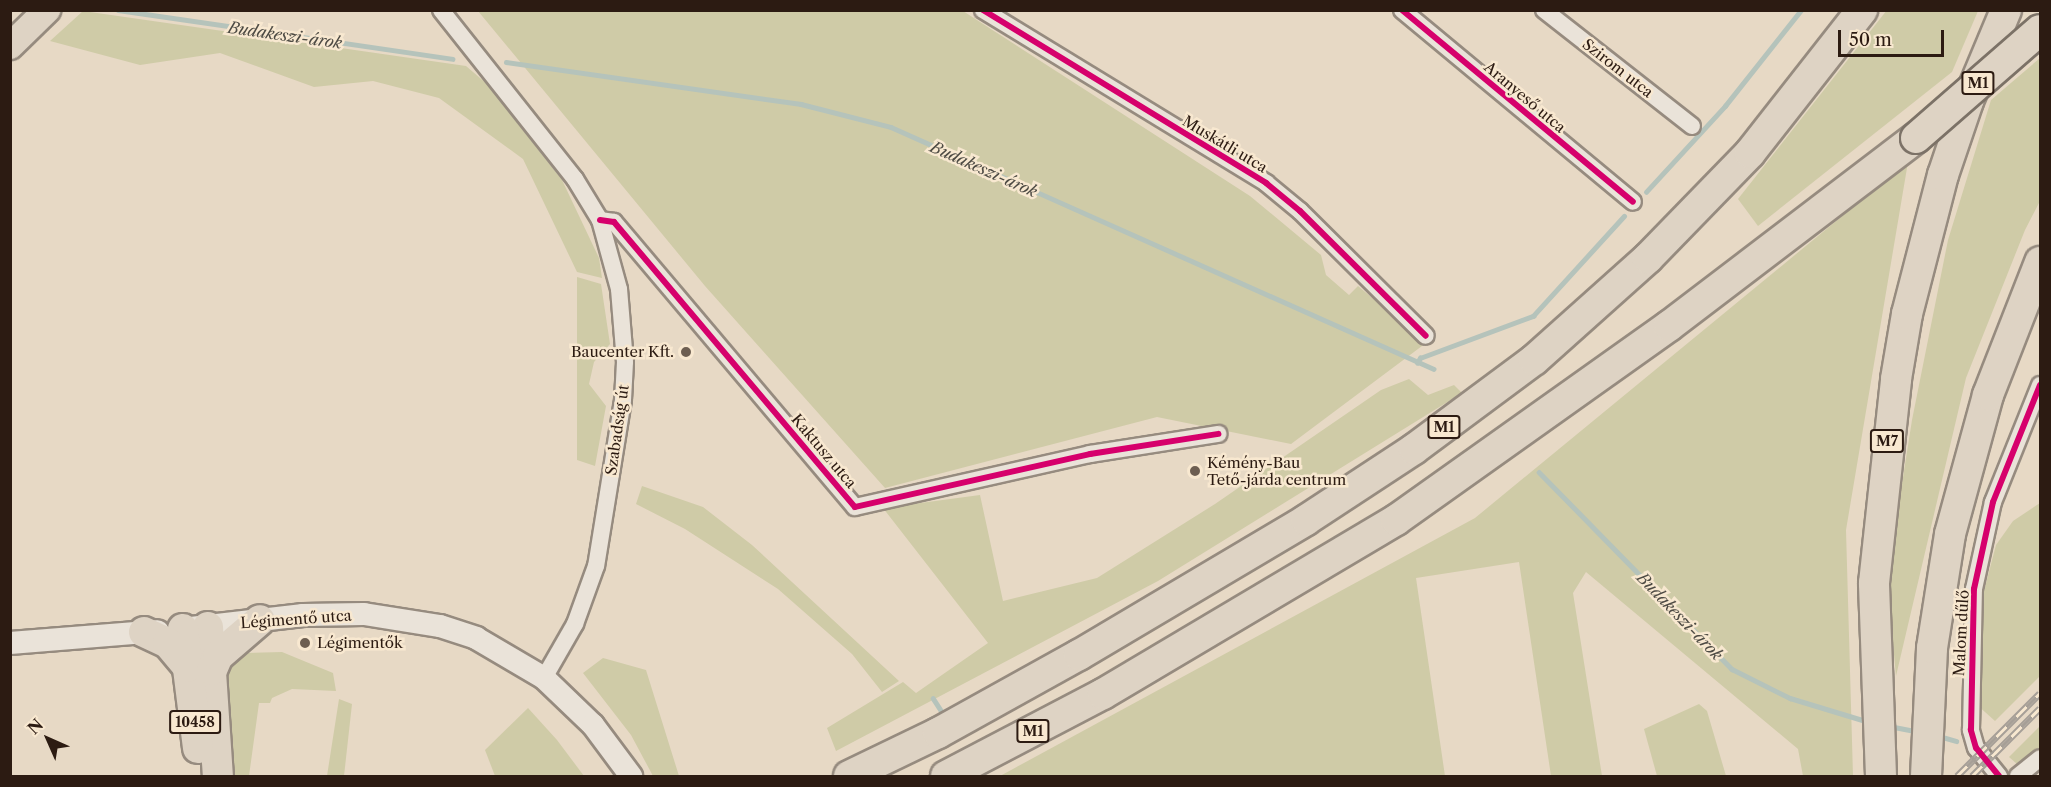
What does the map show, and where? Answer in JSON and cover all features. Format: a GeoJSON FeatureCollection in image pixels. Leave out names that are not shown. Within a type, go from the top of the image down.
{"type":"FeatureCollection","features":[{"type":"Feature","properties":{"kind":"highway","name":"M1"},"geometry":{"type":"LineString","coordinates":[[849,777],[928,738],[1306,520],[1414,449],[1534,360],[1641,265],[1750,153],[1862,10]]}},
{"type":"Feature","properties":{"kind":"highway","name":"M7"},"geometry":{"type":"LineString","coordinates":[[1881,777],[1876,721],[1874,583],[1879,512],[1907,314],[1943,175],[1968,101],[2006,10]]}},
{"type":"Feature","properties":{"kind":"highway","name":"M1"},"geometry":{"type":"LineString","coordinates":[[961,774],[1103,694],[1405,513],[1669,326],[1916,138],[2040,30]]}},
{"type":"Feature","properties":{"kind":"highway"},"geometry":{"type":"LineString","coordinates":[[1926,777],[1933,636],[1950,534],[1988,395],[2040,262]]}},
{"type":"Feature","properties":{"kind":"highway"},"geometry":{"type":"LineString","coordinates":[[200,669],[260,620]]}},
{"type":"Feature","properties":{"kind":"highway"},"geometry":{"type":"LineString","coordinates":[[195,628],[218,777]]}},
{"type":"Feature","properties":{"kind":"highway"},"geometry":{"type":"LineString","coordinates":[[144,632],[168,643],[200,669]]}},
{"type":"Feature","properties":{"kind":"highway","name":"10458"},"geometry":{"type":"LineString","coordinates":[[200,669],[201,777]]}},
{"type":"Feature","properties":{"kind":"main road"},"geometry":{"type":"LineString","coordinates":[[10,46],[47,10]]}},
{"type":"Feature","properties":{"kind":"main road","name":"Légimentő utca"},"geometry":{"type":"LineString","coordinates":[[10,643],[195,628],[260,620],[364,614],[440,626],[476,638],[544,678],[593,725],[631,777]]}},
{"type":"Feature","properties":{"kind":"street","name":"Szabadság út"},"geometry":{"type":"LineString","coordinates":[[441,10],[531,120],[600,220],[619,289],[625,362],[623,400],[596,566],[575,624],[544,678]]}},
{"type":"Feature","properties":{"kind":"street","name":"Muskátli utca"},"geometry":{"type":"LineString","coordinates":[[983,10],[1266,183],[1300,211],[1426,336]]}},
{"type":"Feature","properties":{"kind":"street","name":"Aranyeső utca"},"geometry":{"type":"LineString","coordinates":[[1402,10],[1633,202]]}},
{"type":"Feature","properties":{"kind":"street","name":"Szirom utca"},"geometry":{"type":"LineString","coordinates":[[1544,10],[1692,126]]}},
{"type":"Feature","properties":{"kind":"street","name":"Kaktusz utca"},"geometry":{"type":"LineString","coordinates":[[600,220],[614,222],[855,507],[1089,454],[1218,434]]}},
{"type":"Feature","properties":{"kind":"street","name":"Malom dűlő"},"geometry":{"type":"LineString","coordinates":[[1999,777],[1976,748],[1970,721],[1974,589],[1993,502],[2040,385]]}},
{"type":"Feature","properties":{"kind":"street"},"geometry":{"type":"LineString","coordinates":[[2018,777],[2040,758]]}},
{"type":"Feature","properties":{"kind":"shaded area"},"geometry":{"type":"Polygon","coordinates":[[[1887,10],[1978,11],[1952,72],[1758,226],[1738,199],[1887,10]]]}},
{"type":"Feature","properties":{"kind":"shaded area"},"geometry":{"type":"Polygon","coordinates":[[[83,11],[466,66],[487,84],[562,180],[599,258],[602,278],[577,272],[523,159],[439,98],[373,81],[314,87],[220,53],[140,65],[50,41],[83,11]]]}},
{"type":"Feature","properties":{"kind":"shaded area"},"geometry":{"type":"Polygon","coordinates":[[[478,11],[963,11],[1250,196],[1321,255],[1326,275],[1349,295],[1358,286],[1426,343],[1291,444],[1157,417],[885,488],[705,286],[478,11]]]}},
{"type":"Feature","properties":{"kind":"shaded area"},"geometry":{"type":"Polygon","coordinates":[[[2040,58],[2040,201],[2025,230],[1966,378],[1896,676],[1887,579],[1912,420],[1948,240],[1991,100],[2040,58]]]}},
{"type":"Feature","properties":{"kind":"shaded area"},"geometry":{"type":"Polygon","coordinates":[[[1908,162],[1846,530],[1853,776],[1803,776],[1798,749],[1586,572],[1573,593],[1602,776],[1551,776],[1519,562],[1416,578],[1445,776],[1000,776],[1475,518],[1908,162]]]}},
{"type":"Feature","properties":{"kind":"shaded area"},"geometry":{"type":"Polygon","coordinates":[[[577,277],[601,284],[610,344],[594,362],[589,384],[606,406],[595,466],[577,460],[577,277]]]}},
{"type":"Feature","properties":{"kind":"shaded area"},"geometry":{"type":"Polygon","coordinates":[[[1409,379],[1428,395],[1454,385],[1462,393],[1158,581],[836,751],[827,728],[903,682],[916,693],[988,643],[883,508],[980,495],[1003,601],[1097,578],[1215,504],[1381,390],[1409,379]]]}},
{"type":"Feature","properties":{"kind":"shaded area"},"geometry":{"type":"Polygon","coordinates":[[[642,486],[703,507],[752,545],[899,681],[882,692],[852,654],[778,589],[685,529],[636,504],[642,486]]]}},
{"type":"Feature","properties":{"kind":"shaded area"},"geometry":{"type":"Polygon","coordinates":[[[2040,503],[2040,676],[1995,721],[1975,703],[1975,625],[1996,545],[2013,521],[2040,503]]]}},
{"type":"Feature","properties":{"kind":"shaded area"},"geometry":{"type":"Polygon","coordinates":[[[282,652],[333,673],[336,691],[292,689],[272,698],[270,703],[259,703],[249,776],[228,776],[224,677],[229,663],[243,653],[282,652]]]}},
{"type":"Feature","properties":{"kind":"shaded area"},"geometry":{"type":"Polygon","coordinates":[[[603,658],[646,670],[679,776],[653,776],[631,735],[583,673],[603,658]]]}},
{"type":"Feature","properties":{"kind":"shaded area"},"geometry":{"type":"Polygon","coordinates":[[[339,699],[352,704],[344,776],[327,776],[339,699]]]}},
{"type":"Feature","properties":{"kind":"shaded area"},"geometry":{"type":"Polygon","coordinates":[[[1699,704],[1707,711],[1726,776],[1657,776],[1644,729],[1699,704]]]}},
{"type":"Feature","properties":{"kind":"shaded area"},"geometry":{"type":"Polygon","coordinates":[[[528,708],[557,740],[584,776],[495,776],[485,750],[528,708]]]}},
{"type":"Feature","properties":{"kind":"shaded area"},"geometry":{"type":"Polygon","coordinates":[[[2040,726],[2040,749],[2017,764],[2009,757],[2040,726]]]}},
{"type":"Feature","properties":{"kind":"waterway","name":"Budakeszi-árok"},"geometry":{"type":"LineString","coordinates":[[118,10],[452,59]]}},
{"type":"Feature","properties":{"kind":"waterway"},"geometry":{"type":"LineString","coordinates":[[1646,192],[1725,106],[1801,10]]}},
{"type":"Feature","properties":{"kind":"waterway","name":"Budakeszi-árok"},"geometry":{"type":"LineString","coordinates":[[506,62],[801,104],[891,127],[1434,369]]}},
{"type":"Feature","properties":{"kind":"waterway"},"geometry":{"type":"LineString","coordinates":[[1417,363],[1420,358],[1533,316],[1624,216]]}},
{"type":"Feature","properties":{"kind":"waterway","name":"Budakeszi-árok"},"geometry":{"type":"LineString","coordinates":[[1539,472],[1732,669],[1790,698],[1869,722]]}},
{"type":"Feature","properties":{"kind":"waterway"},"geometry":{"type":"LineString","coordinates":[[933,698],[942,712]]}},
{"type":"Feature","properties":{"kind":"waterway"},"geometry":{"type":"LineString","coordinates":[[1889,726],[1919,732]]}},
{"type":"Feature","properties":{"kind":"waterway"},"geometry":{"type":"LineString","coordinates":[[1939,736],[1956,741]]}},
{"type":"Feature","properties":{"kind":"railway"},"geometry":{"type":"LineString","coordinates":[[1957,776],[2040,693]]}},
{"type":"Feature","properties":{"kind":"railway"},"geometry":{"type":"LineString","coordinates":[[1972,776],[2040,708]]}},
{"type":"Feature","properties":{"kind":"cycle path"},"geometry":{"type":"LineString","coordinates":[[983,10],[1266,183],[1300,211],[1426,336]]}},
{"type":"Feature","properties":{"kind":"cycle path"},"geometry":{"type":"LineString","coordinates":[[1402,10],[1633,202]]}},
{"type":"Feature","properties":{"kind":"cycle path"},"geometry":{"type":"LineString","coordinates":[[600,220],[614,222],[855,507],[1090,454],[1218,434]]}},
{"type":"Feature","properties":{"kind":"cycle path"},"geometry":{"type":"LineString","coordinates":[[1999,776],[1976,748],[1971,730],[1974,589],[1993,502],[2040,385]]}},
{"type":"Feature","properties":{"kind":"place","name":"Baucenter Kft."},"geometry":{"type":"Point","coordinates":[686,352]}},
{"type":"Feature","properties":{"kind":"place","name":"Kémény-Bau Tető-járda centrum"},"geometry":{"type":"Point","coordinates":[1195,471]}},
{"type":"Feature","properties":{"kind":"place","name":"Légimentők"},"geometry":{"type":"Point","coordinates":[305,643]}}]}
